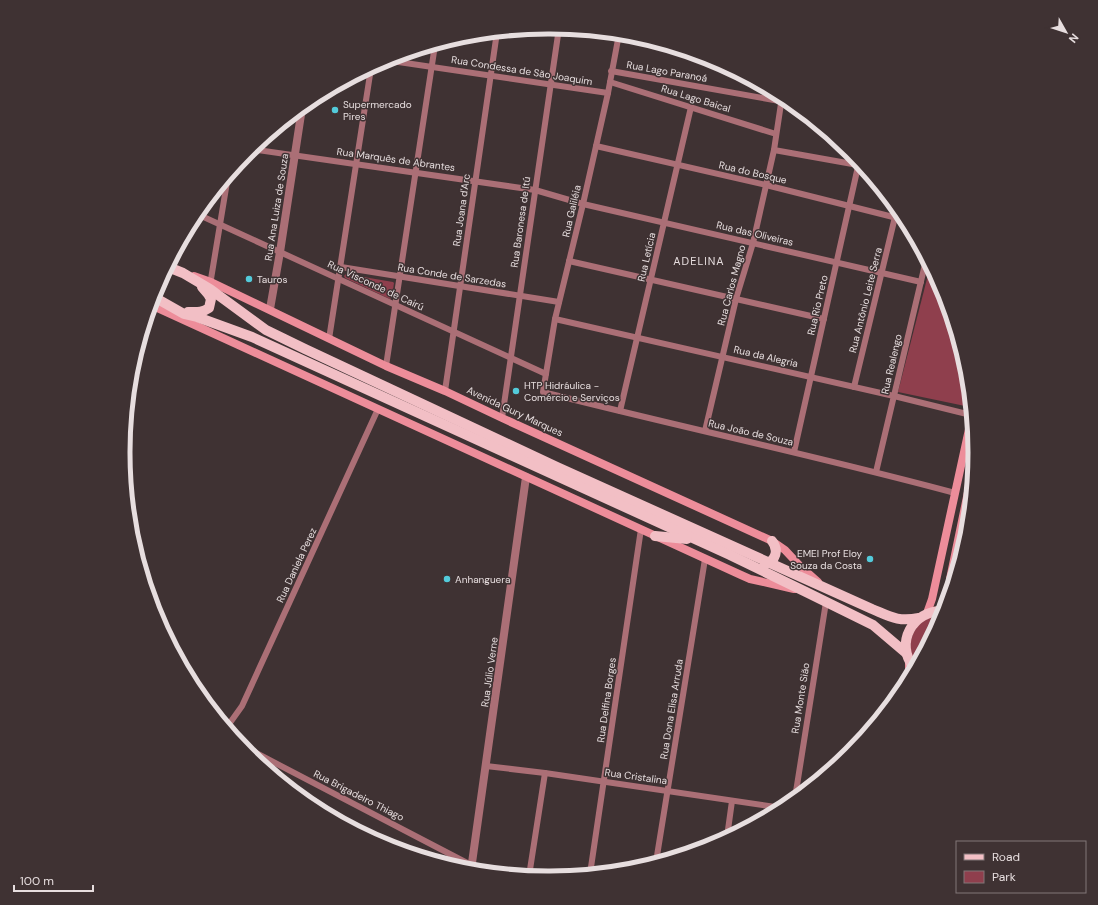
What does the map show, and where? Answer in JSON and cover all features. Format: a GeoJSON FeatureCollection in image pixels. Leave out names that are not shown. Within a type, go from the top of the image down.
{"type":"FeatureCollection","features":[{"type":"Feature","properties":{"kind":"main road","name":"Avenida Gury Marques"},"geometry":{"type":"LineString","coordinates":[[173,269],[270,310],[386,366],[772,541],[785,550],[800,566],[825,588]]}},
{"type":"Feature","properties":{"kind":"main road"},"geometry":{"type":"LineString","coordinates":[[183,273],[204,289],[211,299],[209,308],[204,311],[183,315]]}},
{"type":"Feature","properties":{"kind":"main road","name":"Avenida Gury Marques"},"geometry":{"type":"LineString","coordinates":[[210,285],[258,324],[284,340],[557,467],[872,610],[905,620],[937,611]]}},
{"type":"Feature","properties":{"kind":"main road"},"geometry":{"type":"LineString","coordinates":[[159,302],[183,315],[378,409],[705,559],[750,579],[806,592]]}},
{"type":"Feature","properties":{"kind":"main road"},"geometry":{"type":"LineString","coordinates":[[159,302],[183,315],[197,317],[252,337],[730,555],[873,624],[910,660]]}},
{"type":"Feature","properties":{"kind":"main road"},"geometry":{"type":"LineString","coordinates":[[910,660],[906,643],[908,634],[912,625],[923,616],[932,599],[967,437]]}},
{"type":"Feature","properties":{"kind":"main road"},"geometry":{"type":"LineString","coordinates":[[966,444],[968,465]]}},
{"type":"Feature","properties":{"kind":"main road"},"geometry":{"type":"LineString","coordinates":[[655,536],[695,539]]}},
{"type":"Feature","properties":{"kind":"main road"},"geometry":{"type":"LineString","coordinates":[[730,555],[759,565],[770,563],[774,559],[776,551],[772,541]]}},
{"type":"Feature","properties":{"kind":"street","name":"Rua Baronesa de Itú"},"geometry":{"type":"LineString","coordinates":[[502,418],[558,34]]}},
{"type":"Feature","properties":{"kind":"street","name":"Rua Joana d'Arc"},"geometry":{"type":"LineString","coordinates":[[444,391],[496,38]]}},
{"type":"Feature","properties":{"kind":"street","name":"Rua Galiléia"},"geometry":{"type":"LineString","coordinates":[[543,392],[555,319],[608,94],[618,40]]}},
{"type":"Feature","properties":{"kind":"street"},"geometry":{"type":"LineString","coordinates":[[386,366],[434,50]]}},
{"type":"Feature","properties":{"kind":"street","name":"Rua Condessa de São Joaquim"},"geometry":{"type":"LineString","coordinates":[[399,62],[608,94]]}},
{"type":"Feature","properties":{"kind":"street","name":"Rua Lago Paranoá"},"geometry":{"type":"LineString","coordinates":[[611,71],[769,97]]}},
{"type":"Feature","properties":{"kind":"street"},"geometry":{"type":"LineString","coordinates":[[329,339],[370,74]]}},
{"type":"Feature","properties":{"kind":"street","name":"Rua Lago Baical"},"geometry":{"type":"LineString","coordinates":[[610,82],[776,134]]}},
{"type":"Feature","properties":{"kind":"street","name":"Rua Carlos Magno"},"geometry":{"type":"LineString","coordinates":[[705,431],[736,299],[753,243],[774,150],[781,104]]}},
{"type":"Feature","properties":{"kind":"street","name":"Rua Letícia"},"geometry":{"type":"LineString","coordinates":[[620,411],[691,107]]}},
{"type":"Feature","properties":{"kind":"street","name":"Rua Ana Luiza de Souza"},"geometry":{"type":"LineString","coordinates":[[270,310],[301,115]]}},
{"type":"Feature","properties":{"kind":"street","name":"Rua do Bosque"},"geometry":{"type":"LineString","coordinates":[[596,146],[766,185],[849,207],[895,217]]}},
{"type":"Feature","properties":{"kind":"street","name":"Rua Marquês de Abrantes"},"geometry":{"type":"LineString","coordinates":[[260,150],[535,190],[583,204]]}},
{"type":"Feature","properties":{"kind":"street"},"geometry":{"type":"LineString","coordinates":[[774,150],[850,163]]}},
{"type":"Feature","properties":{"kind":"street","name":"Rua Rio Preto"},"geometry":{"type":"LineString","coordinates":[[794,452],[857,169]]}},
{"type":"Feature","properties":{"kind":"street"},"geometry":{"type":"LineString","coordinates":[[211,299],[210,285],[227,186]]}},
{"type":"Feature","properties":{"kind":"street","name":"Rua das Oliveiras"},"geometry":{"type":"LineString","coordinates":[[583,204],[921,282]]}},
{"type":"Feature","properties":{"kind":"street","name":"Rua Visconde de Cairú"},"geometry":{"type":"LineString","coordinates":[[203,217],[546,374]]}},
{"type":"Feature","properties":{"kind":"street","name":"Rua Antônio Leite Serra"},"geometry":{"type":"LineString","coordinates":[[854,387],[895,217]]}},
{"type":"Feature","properties":{"kind":"street"},"geometry":{"type":"LineString","coordinates":[[569,261],[824,319]]}},
{"type":"Feature","properties":{"kind":"street","name":"Rua Conde de Sarzedas"},"geometry":{"type":"LineString","coordinates":[[340,267],[559,302]]}},
{"type":"Feature","properties":{"kind":"street","name":"Rua Realengo"},"geometry":{"type":"LineString","coordinates":[[876,472],[924,268]]}},
{"type":"Feature","properties":{"kind":"street","name":"Rua da Alegria"},"geometry":{"type":"LineString","coordinates":[[555,319],[723,356],[966,414]]}},
{"type":"Feature","properties":{"kind":"street","name":"Rua João de Souza"},"geometry":{"type":"LineString","coordinates":[[543,392],[876,472],[955,493]]}},
{"type":"Feature","properties":{"kind":"street","name":"Rua Daniela Perez"},"geometry":{"type":"LineString","coordinates":[[230,723],[242,706],[378,409]]}},
{"type":"Feature","properties":{"kind":"street","name":"Rua Júlio Verne"},"geometry":{"type":"LineString","coordinates":[[472,864],[526,477]]}},
{"type":"Feature","properties":{"kind":"street","name":"Rua Delfina Borges"},"geometry":{"type":"LineString","coordinates":[[591,868],[641,529]]}},
{"type":"Feature","properties":{"kind":"street","name":"Rua Dona Elisa Arruda"},"geometry":{"type":"LineString","coordinates":[[657,857],[705,559]]}},
{"type":"Feature","properties":{"kind":"street","name":"Rua Monte Sião"},"geometry":{"type":"LineString","coordinates":[[796,790],[826,602]]}},
{"type":"Feature","properties":{"kind":"street","name":"Rua Brigadeiro Thiago"},"geometry":{"type":"LineString","coordinates":[[261,756],[458,861]]}},
{"type":"Feature","properties":{"kind":"street","name":"Rua Cristalina"},"geometry":{"type":"LineString","coordinates":[[486,766],[545,773],[772,807]]}},
{"type":"Feature","properties":{"kind":"street"},"geometry":{"type":"LineString","coordinates":[[530,870],[545,773]]}},
{"type":"Feature","properties":{"kind":"street"},"geometry":{"type":"LineString","coordinates":[[728,831],[732,801]]}},
{"type":"Feature","properties":{"kind":"green space"},"geometry":{"type":"Polygon","coordinates":[[[346,274],[393,282],[392,297],[390,299],[345,278],[344,276],[346,274]]]}},
{"type":"Feature","properties":{"kind":"green space"},"geometry":{"type":"Polygon","coordinates":[[[928,275],[936,292],[953,344],[965,406],[898,392],[928,275]]]}},
{"type":"Feature","properties":{"kind":"green space"},"geometry":{"type":"Polygon","coordinates":[[[934,616],[913,658],[911,645],[914,632],[923,622],[934,616]]]}},
{"type":"Feature","properties":{"kind":"place","name":"Supermercado Pires"},"geometry":{"type":"Point","coordinates":[335,110]}},
{"type":"Feature","properties":{"kind":"place","name":"Tauros"},"geometry":{"type":"Point","coordinates":[249,279]}},
{"type":"Feature","properties":{"kind":"place","name":"HTP Hidráulica - Comércio e Serviços"},"geometry":{"type":"Point","coordinates":[516,391]}},
{"type":"Feature","properties":{"kind":"place","name":"EMEI Prof Eloy Souza da Costa"},"geometry":{"type":"Point","coordinates":[870,559]}},
{"type":"Feature","properties":{"kind":"place","name":"Anhanguera"},"geometry":{"type":"Point","coordinates":[447,579]}},
{"type":"Feature","properties":{"kind":"district","name":"ADELINA"},"geometry":{"type":"Point","coordinates":[699,261]}}]}
